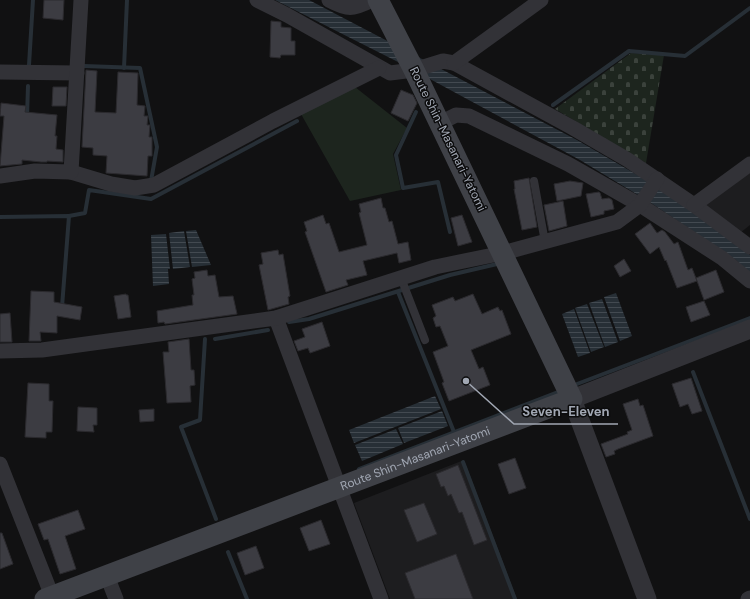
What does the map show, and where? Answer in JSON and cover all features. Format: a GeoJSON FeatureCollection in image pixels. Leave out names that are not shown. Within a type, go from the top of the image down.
{"type":"FeatureCollection","features":[{"type":"Feature","properties":{"kind":"main road","name":"Route Shin-Masanari-Yatomi"},"geometry":{"type":"LineString","coordinates":[[48,598],[572,399],[440,123],[418,72],[378,0]]}},
{"type":"Feature","properties":{"kind":"street"},"geometry":{"type":"LineString","coordinates":[[71,172],[81,0]]}},
{"type":"Feature","properties":{"kind":"street"},"geometry":{"type":"LineString","coordinates":[[257,0],[287,15],[390,73],[418,72],[443,61],[454,63],[628,160],[656,181],[694,205],[750,247]]}},
{"type":"Feature","properties":{"kind":"street"},"geometry":{"type":"LineString","coordinates":[[329,0],[344,8],[362,5],[372,0]]}},
{"type":"Feature","properties":{"kind":"street"},"geometry":{"type":"LineString","coordinates":[[454,63],[541,0]]}},
{"type":"Feature","properties":{"kind":"street"},"geometry":{"type":"LineString","coordinates":[[0,176],[35,171],[71,172],[111,184],[135,188],[154,185],[273,121],[380,68]]}},
{"type":"Feature","properties":{"kind":"street"},"geometry":{"type":"LineString","coordinates":[[0,72],[76,73]]}},
{"type":"Feature","properties":{"kind":"street"},"geometry":{"type":"LineString","coordinates":[[440,123],[456,115],[469,116],[568,164],[642,203],[722,258],[750,281]]}},
{"type":"Feature","properties":{"kind":"street"},"geometry":{"type":"LineString","coordinates":[[694,205],[750,164]]}},
{"type":"Feature","properties":{"kind":"street"},"geometry":{"type":"LineString","coordinates":[[0,351],[42,350],[276,318],[404,285],[435,267],[503,253],[617,222],[642,203],[656,181]]}},
{"type":"Feature","properties":{"kind":"street"},"geometry":{"type":"LineString","coordinates":[[276,318],[381,599]]}},
{"type":"Feature","properties":{"kind":"street"},"geometry":{"type":"LineString","coordinates":[[647,599],[572,399],[750,329]]}},
{"type":"Feature","properties":{"kind":"street"},"geometry":{"type":"LineString","coordinates":[[0,464],[48,598]]}},
{"type":"Feature","properties":{"kind":"street"},"geometry":{"type":"LineString","coordinates":[[107,576],[116,599]]}},
{"type":"Feature","properties":{"kind":"lane"},"geometry":{"type":"LineString","coordinates":[[534,181],[545,242]]}},
{"type":"Feature","properties":{"kind":"lane"},"geometry":{"type":"LineString","coordinates":[[404,285],[425,340]]}},
{"type":"Feature","properties":{"kind":"shaded area"},"geometry":{"type":"Polygon","coordinates":[[[275,0],[309,0],[577,140],[646,180],[733,240],[750,255],[750,273],[736,260],[648,201],[580,160],[404,65],[275,0]]]}},
{"type":"Feature","properties":{"kind":"shaded area"},"geometry":{"type":"Polygon","coordinates":[[[750,172],[750,225],[740,233],[702,206],[750,172]]]}},
{"type":"Feature","properties":{"kind":"shaded area"},"geometry":{"type":"Polygon","coordinates":[[[196,230],[211,265],[192,267],[186,231],[196,230]]]}},
{"type":"Feature","properties":{"kind":"shaded area"},"geometry":{"type":"Polygon","coordinates":[[[184,231],[190,267],[173,269],[169,233],[184,231]]]}},
{"type":"Feature","properties":{"kind":"shaded area"},"geometry":{"type":"Polygon","coordinates":[[[166,234],[170,269],[168,269],[169,284],[153,286],[151,235],[166,234]]]}},
{"type":"Feature","properties":{"kind":"shaded area"},"geometry":{"type":"Polygon","coordinates":[[[616,293],[632,336],[620,341],[604,297],[616,293]]]}},
{"type":"Feature","properties":{"kind":"shaded area"},"geometry":{"type":"Polygon","coordinates":[[[602,299],[618,342],[605,347],[589,303],[602,299]]]}},
{"type":"Feature","properties":{"kind":"shaded area"},"geometry":{"type":"Polygon","coordinates":[[[587,304],[604,347],[591,352],[575,308],[587,304]]]}},
{"type":"Feature","properties":{"kind":"shaded area"},"geometry":{"type":"Polygon","coordinates":[[[574,309],[590,353],[578,357],[562,314],[574,309]]]}},
{"type":"Feature","properties":{"kind":"shaded area"},"geometry":{"type":"Polygon","coordinates":[[[435,396],[441,409],[354,443],[349,430],[435,396]]]}},
{"type":"Feature","properties":{"kind":"shaded area"},"geometry":{"type":"Polygon","coordinates":[[[442,411],[448,426],[404,443],[398,428],[442,411]]]}},
{"type":"Feature","properties":{"kind":"shaded area"},"geometry":{"type":"Polygon","coordinates":[[[396,429],[403,444],[362,461],[355,445],[396,429]]]}},
{"type":"Feature","properties":{"kind":"shaded area"},"geometry":{"type":"Polygon","coordinates":[[[464,460],[517,599],[390,599],[354,503],[464,460]]]}},
{"type":"Feature","properties":{"kind":"green space"},"geometry":{"type":"Polygon","coordinates":[[[631,53],[664,55],[646,163],[555,109],[631,53]]]}},
{"type":"Feature","properties":{"kind":"green space"},"geometry":{"type":"Polygon","coordinates":[[[355,87],[407,128],[393,154],[401,190],[350,201],[301,114],[355,87]]]}},
{"type":"Feature","properties":{"kind":"building"},"geometry":{"type":"Polygon","coordinates":[[[44,0],[64,0],[63,20],[43,18],[44,0]]]}},
{"type":"Feature","properties":{"kind":"building"},"geometry":{"type":"Polygon","coordinates":[[[271,21],[281,22],[281,27],[291,28],[291,41],[295,41],[295,55],[281,55],[280,58],[270,57],[271,21]]]}},
{"type":"Feature","properties":{"kind":"building"},"geometry":{"type":"Polygon","coordinates":[[[86,70],[97,71],[95,112],[116,113],[118,72],[138,73],[137,105],[145,106],[144,116],[148,116],[147,125],[150,125],[149,137],[152,137],[152,156],[148,156],[147,176],[106,173],[107,156],[93,155],[93,148],[82,147],[86,70]]]}},
{"type":"Feature","properties":{"kind":"building"},"geometry":{"type":"Polygon","coordinates":[[[53,87],[67,87],[66,106],[52,106],[53,87]]]}},
{"type":"Feature","properties":{"kind":"building"},"geometry":{"type":"Polygon","coordinates":[[[401,90],[413,95],[417,103],[408,121],[391,113],[401,90]]]}},
{"type":"Feature","properties":{"kind":"building"},"geometry":{"type":"Polygon","coordinates":[[[1,103],[26,106],[25,112],[57,115],[55,136],[57,136],[56,149],[63,150],[63,162],[22,160],[22,164],[0,166],[4,116],[0,116],[1,103]]]}},
{"type":"Feature","properties":{"kind":"building"},"geometry":{"type":"Polygon","coordinates":[[[529,178],[537,227],[522,230],[514,189],[514,181],[529,178]]]}},
{"type":"Feature","properties":{"kind":"building"},"geometry":{"type":"Polygon","coordinates":[[[570,181],[583,183],[581,196],[557,201],[554,184],[570,181]]]}},
{"type":"Feature","properties":{"kind":"building"},"geometry":{"type":"Polygon","coordinates":[[[599,192],[602,199],[609,198],[612,200],[614,209],[604,211],[604,214],[591,217],[586,194],[599,192]]]}},
{"type":"Feature","properties":{"kind":"building"},"geometry":{"type":"Polygon","coordinates":[[[381,198],[383,208],[385,208],[389,222],[392,221],[398,244],[408,242],[411,260],[399,263],[397,253],[363,261],[367,275],[346,280],[348,285],[326,292],[305,232],[307,231],[304,222],[323,215],[326,224],[329,223],[339,252],[367,245],[359,213],[361,212],[359,204],[381,198]]]}},
{"type":"Feature","properties":{"kind":"building"},"geometry":{"type":"Polygon","coordinates":[[[563,201],[567,226],[549,231],[544,205],[563,201]]]}},
{"type":"Feature","properties":{"kind":"building"},"geometry":{"type":"Polygon","coordinates":[[[462,215],[472,242],[458,246],[451,218],[462,215]]]}},
{"type":"Feature","properties":{"kind":"building"},"geometry":{"type":"Polygon","coordinates":[[[650,223],[657,233],[662,230],[674,244],[678,242],[688,270],[692,268],[697,281],[677,288],[659,247],[650,254],[635,234],[650,223]]]}},
{"type":"Feature","properties":{"kind":"building"},"geometry":{"type":"Polygon","coordinates":[[[278,250],[279,255],[283,254],[290,296],[288,297],[289,304],[268,310],[259,265],[263,264],[261,253],[278,250]]]}},
{"type":"Feature","properties":{"kind":"building"},"geometry":{"type":"Polygon","coordinates":[[[624,259],[631,271],[620,277],[614,266],[624,259]]]}},
{"type":"Feature","properties":{"kind":"building"},"geometry":{"type":"Polygon","coordinates":[[[207,270],[208,276],[215,275],[219,297],[233,296],[237,314],[165,324],[164,322],[158,323],[157,311],[193,305],[192,295],[194,295],[192,279],[195,278],[194,272],[207,270]]]}},
{"type":"Feature","properties":{"kind":"building"},"geometry":{"type":"Polygon","coordinates":[[[716,270],[724,292],[704,300],[696,278],[716,270]]]}},
{"type":"Feature","properties":{"kind":"building"},"geometry":{"type":"Polygon","coordinates":[[[31,291],[54,292],[54,302],[82,307],[80,320],[57,316],[57,333],[40,332],[41,341],[29,341],[31,291]]]}},
{"type":"Feature","properties":{"kind":"building"},"geometry":{"type":"Polygon","coordinates":[[[473,294],[482,314],[498,307],[500,311],[502,310],[511,334],[471,350],[479,369],[483,367],[490,385],[449,401],[433,352],[448,346],[440,326],[436,327],[433,318],[436,316],[432,305],[453,297],[455,301],[473,294]]]}},
{"type":"Feature","properties":{"kind":"building"},"geometry":{"type":"Polygon","coordinates":[[[128,295],[131,317],[118,319],[114,296],[128,295]]]}},
{"type":"Feature","properties":{"kind":"building"},"geometry":{"type":"Polygon","coordinates":[[[704,301],[710,315],[691,322],[686,307],[704,301]]]}},
{"type":"Feature","properties":{"kind":"building"},"geometry":{"type":"Polygon","coordinates":[[[10,313],[12,342],[0,342],[0,314],[10,313]]]}},
{"type":"Feature","properties":{"kind":"building"},"geometry":{"type":"Polygon","coordinates":[[[322,322],[330,346],[310,353],[308,348],[298,351],[294,341],[305,337],[302,329],[322,322]]]}},
{"type":"Feature","properties":{"kind":"building"},"geometry":{"type":"Polygon","coordinates":[[[189,339],[191,370],[194,370],[195,385],[190,386],[191,402],[167,403],[163,352],[169,352],[168,342],[189,339]]]}},
{"type":"Feature","properties":{"kind":"building"},"geometry":{"type":"Polygon","coordinates":[[[691,378],[702,411],[692,414],[688,404],[680,407],[672,384],[691,378]]]}},
{"type":"Feature","properties":{"kind":"building"},"geometry":{"type":"Polygon","coordinates":[[[28,383],[49,384],[49,401],[53,401],[52,432],[46,432],[46,438],[25,437],[28,383]]]}},
{"type":"Feature","properties":{"kind":"building"},"geometry":{"type":"Polygon","coordinates":[[[638,399],[640,406],[643,405],[653,436],[618,449],[614,451],[615,454],[606,457],[601,444],[628,434],[627,432],[632,430],[623,404],[638,399]]]}},
{"type":"Feature","properties":{"kind":"building"},"geometry":{"type":"Polygon","coordinates":[[[78,407],[97,408],[97,425],[93,425],[94,432],[77,431],[78,407]]]}},
{"type":"Feature","properties":{"kind":"building"},"geometry":{"type":"Polygon","coordinates":[[[154,409],[154,421],[140,422],[139,410],[154,409]]]}},
{"type":"Feature","properties":{"kind":"building"},"geometry":{"type":"Polygon","coordinates":[[[515,458],[526,488],[509,494],[498,464],[515,458]]]}},
{"type":"Feature","properties":{"kind":"building"},"geometry":{"type":"Polygon","coordinates":[[[458,465],[487,540],[474,545],[462,512],[459,513],[451,494],[448,496],[444,486],[441,487],[436,474],[458,465]]]}},
{"type":"Feature","properties":{"kind":"building"},"geometry":{"type":"Polygon","coordinates":[[[424,503],[437,534],[417,542],[404,510],[424,503]]]}},
{"type":"Feature","properties":{"kind":"building"},"geometry":{"type":"Polygon","coordinates":[[[78,510],[85,529],[65,536],[76,569],[60,574],[48,539],[44,540],[38,524],[78,510]]]}},
{"type":"Feature","properties":{"kind":"building"},"geometry":{"type":"Polygon","coordinates":[[[321,520],[330,544],[309,551],[300,528],[321,520]]]}},
{"type":"Feature","properties":{"kind":"building"},"geometry":{"type":"Polygon","coordinates":[[[0,533],[2,533],[13,564],[0,569],[0,533]]]}},
{"type":"Feature","properties":{"kind":"building"},"geometry":{"type":"Polygon","coordinates":[[[256,546],[264,568],[245,575],[237,553],[256,546]]]}},
{"type":"Feature","properties":{"kind":"building"},"geometry":{"type":"Polygon","coordinates":[[[456,554],[473,599],[415,599],[405,573],[456,554]]]}},
{"type":"Feature","properties":{"kind":"waterway"},"geometry":{"type":"LineString","coordinates":[[29,65],[33,0]]}},
{"type":"Feature","properties":{"kind":"waterway"},"geometry":{"type":"LineString","coordinates":[[124,68],[127,0]]}},
{"type":"Feature","properties":{"kind":"waterway"},"geometry":{"type":"LineString","coordinates":[[553,105],[629,51],[685,56],[750,8]]}},
{"type":"Feature","properties":{"kind":"waterway"},"geometry":{"type":"LineString","coordinates":[[84,66],[140,68],[157,147],[151,181]]}},
{"type":"Feature","properties":{"kind":"waterway"},"geometry":{"type":"LineString","coordinates":[[27,117],[28,86]]}},
{"type":"Feature","properties":{"kind":"waterway"},"geometry":{"type":"LineString","coordinates":[[416,112],[396,155],[403,188],[438,182],[450,232]]}},
{"type":"Feature","properties":{"kind":"waterway"},"geometry":{"type":"LineString","coordinates":[[69,216],[85,213],[89,190],[151,199],[297,121]]}},
{"type":"Feature","properties":{"kind":"waterway"},"geometry":{"type":"LineString","coordinates":[[0,217],[69,216],[62,307]]}},
{"type":"Feature","properties":{"kind":"waterway"},"geometry":{"type":"LineString","coordinates":[[289,322],[309,319],[450,275],[497,264]]}},
{"type":"Feature","properties":{"kind":"waterway"},"geometry":{"type":"LineString","coordinates":[[398,292],[454,432]]}},
{"type":"Feature","properties":{"kind":"waterway"},"geometry":{"type":"LineString","coordinates":[[577,384],[750,318]]}},
{"type":"Feature","properties":{"kind":"waterway"},"geometry":{"type":"LineString","coordinates":[[215,339],[268,330]]}},
{"type":"Feature","properties":{"kind":"waterway"},"geometry":{"type":"LineString","coordinates":[[205,339],[200,420],[181,427],[216,519]]}},
{"type":"Feature","properties":{"kind":"waterway"},"geometry":{"type":"LineString","coordinates":[[693,372],[750,519]]}},
{"type":"Feature","properties":{"kind":"waterway"},"geometry":{"type":"LineString","coordinates":[[359,469],[558,392]]}},
{"type":"Feature","properties":{"kind":"waterway"},"geometry":{"type":"LineString","coordinates":[[463,462],[515,599]]}},
{"type":"Feature","properties":{"kind":"waterway"},"geometry":{"type":"LineString","coordinates":[[228,552],[247,599]]}},
{"type":"Feature","properties":{"kind":"place","name":"Seven-Eleven"},"geometry":{"type":"Point","coordinates":[466,381]}}]}
